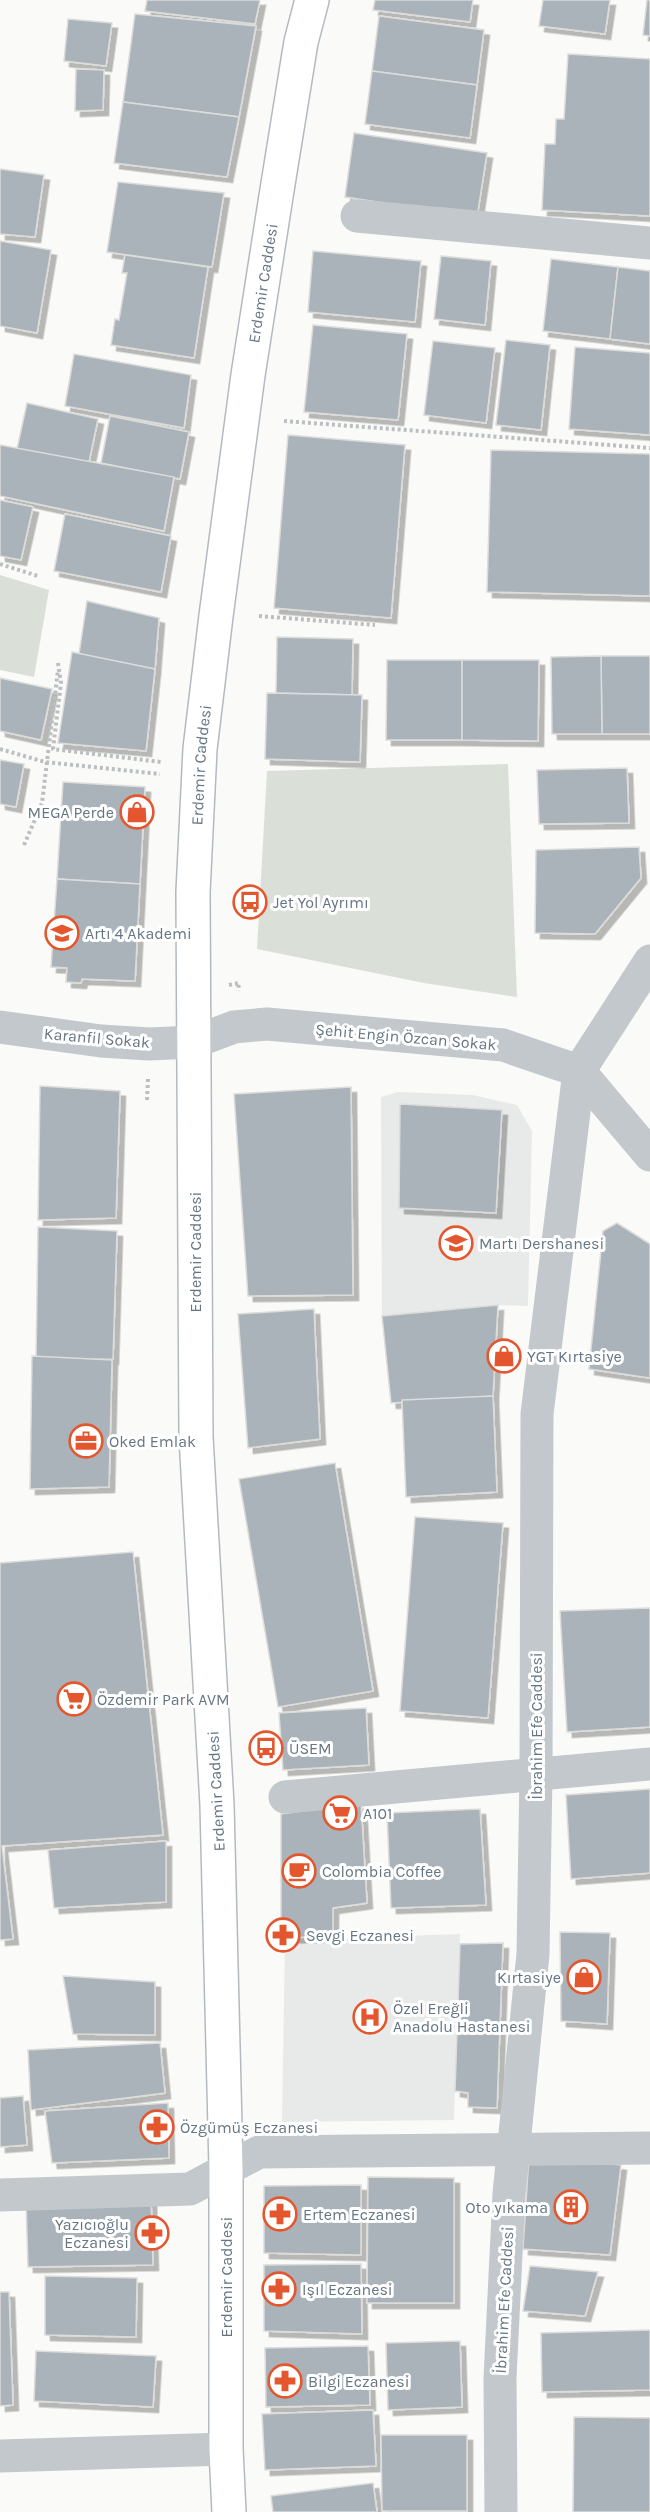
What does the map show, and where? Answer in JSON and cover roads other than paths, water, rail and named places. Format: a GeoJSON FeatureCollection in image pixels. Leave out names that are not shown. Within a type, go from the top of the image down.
{"type":"FeatureCollection","features":[{"type":"Feature","properties":{"kind":"main road","name":"Erdemir Caddesi"},"geometry":{"type":"LineString","coordinates":[[229,2512],[226,2450],[226,2168],[218,1805],[196,1437],[193,892],[200,749],[248,375],[301,42],[312,0]]}},
{"type":"Feature","properties":{"kind":"street"},"geometry":{"type":"LineString","coordinates":[[357,216],[650,243]]}},
{"type":"Feature","properties":{"kind":"street","name":"İbrahim Efe Caddesi"},"geometry":{"type":"LineString","coordinates":[[501,2512],[500,2378],[513,2148],[533,1954],[537,1773],[537,1414],[579,1071],[650,961]]}},
{"type":"Feature","properties":{"kind":"street","name":"Şehit Engin Özcan Sokak"},"geometry":{"type":"LineString","coordinates":[[194,1042],[234,1027],[267,1024],[503,1045],[579,1071]]}},
{"type":"Feature","properties":{"kind":"street","name":"Karanfil Sokak"},"geometry":{"type":"LineString","coordinates":[[0,1027],[101,1041],[149,1044],[194,1042]]}},
{"type":"Feature","properties":{"kind":"street"},"geometry":{"type":"LineString","coordinates":[[579,1071],[650,1155]]}},
{"type":"Feature","properties":{"kind":"street"},"geometry":{"type":"LineString","coordinates":[[285,1797],[650,1764]]}},
{"type":"Feature","properties":{"kind":"street"},"geometry":{"type":"LineString","coordinates":[[0,2195],[190,2188],[259,2152],[650,2148]]}},
{"type":"Feature","properties":{"kind":"street"},"geometry":{"type":"LineString","coordinates":[[0,2456],[226,2450]]}},
{"type":"Feature","properties":{"kind":"place","name":"MEGA Perde"},"geometry":{"type":"Point","coordinates":[137,812]}},
{"type":"Feature","properties":{"kind":"place","name":"Jet Yol Ayrımı"},"geometry":{"type":"Point","coordinates":[250,902]}},
{"type":"Feature","properties":{"kind":"place","name":"Artı 4 Akademi"},"geometry":{"type":"Point","coordinates":[62,933]}},
{"type":"Feature","properties":{"kind":"place","name":"Martı Dershanesi"},"geometry":{"type":"Point","coordinates":[456,1243]}},
{"type":"Feature","properties":{"kind":"place","name":"YGT Kırtasiye"},"geometry":{"type":"Point","coordinates":[504,1356]}},
{"type":"Feature","properties":{"kind":"place","name":"Oked Emlak"},"geometry":{"type":"Point","coordinates":[86,1441]}},
{"type":"Feature","properties":{"kind":"place","name":"Özdemir Park AVM"},"geometry":{"type":"Point","coordinates":[74,1699]}},
{"type":"Feature","properties":{"kind":"place","name":"ÜSEM"},"geometry":{"type":"Point","coordinates":[266,1748]}},
{"type":"Feature","properties":{"kind":"place","name":"A101"},"geometry":{"type":"Point","coordinates":[340,1813]}},
{"type":"Feature","properties":{"kind":"place","name":"Colombia Coffee"},"geometry":{"type":"Point","coordinates":[299,1871]}},
{"type":"Feature","properties":{"kind":"place","name":"Sevgi Eczanesi"},"geometry":{"type":"Point","coordinates":[283,1935]}},
{"type":"Feature","properties":{"kind":"place","name":"Kırtasiye"},"geometry":{"type":"Point","coordinates":[584,1977]}},
{"type":"Feature","properties":{"kind":"place","name":"Özel Ereğli Anadolu Hastanesi"},"geometry":{"type":"Point","coordinates":[370,2017]}},
{"type":"Feature","properties":{"kind":"place","name":"Özgümüş Eczanesi"},"geometry":{"type":"Point","coordinates":[157,2127]}},
{"type":"Feature","properties":{"kind":"place","name":"Oto yıkama"},"geometry":{"type":"Point","coordinates":[571,2207]}},
{"type":"Feature","properties":{"kind":"place","name":"Ertem Eczanesi"},"geometry":{"type":"Point","coordinates":[280,2214]}},
{"type":"Feature","properties":{"kind":"place","name":"Yazıcıoğlu Eczanesi"},"geometry":{"type":"Point","coordinates":[152,2233]}},
{"type":"Feature","properties":{"kind":"place","name":"Işıl Eczanesi"},"geometry":{"type":"Point","coordinates":[279,2289]}},
{"type":"Feature","properties":{"kind":"place","name":"Bilgi Eczanesi"},"geometry":{"type":"Point","coordinates":[285,2381]}}]}
